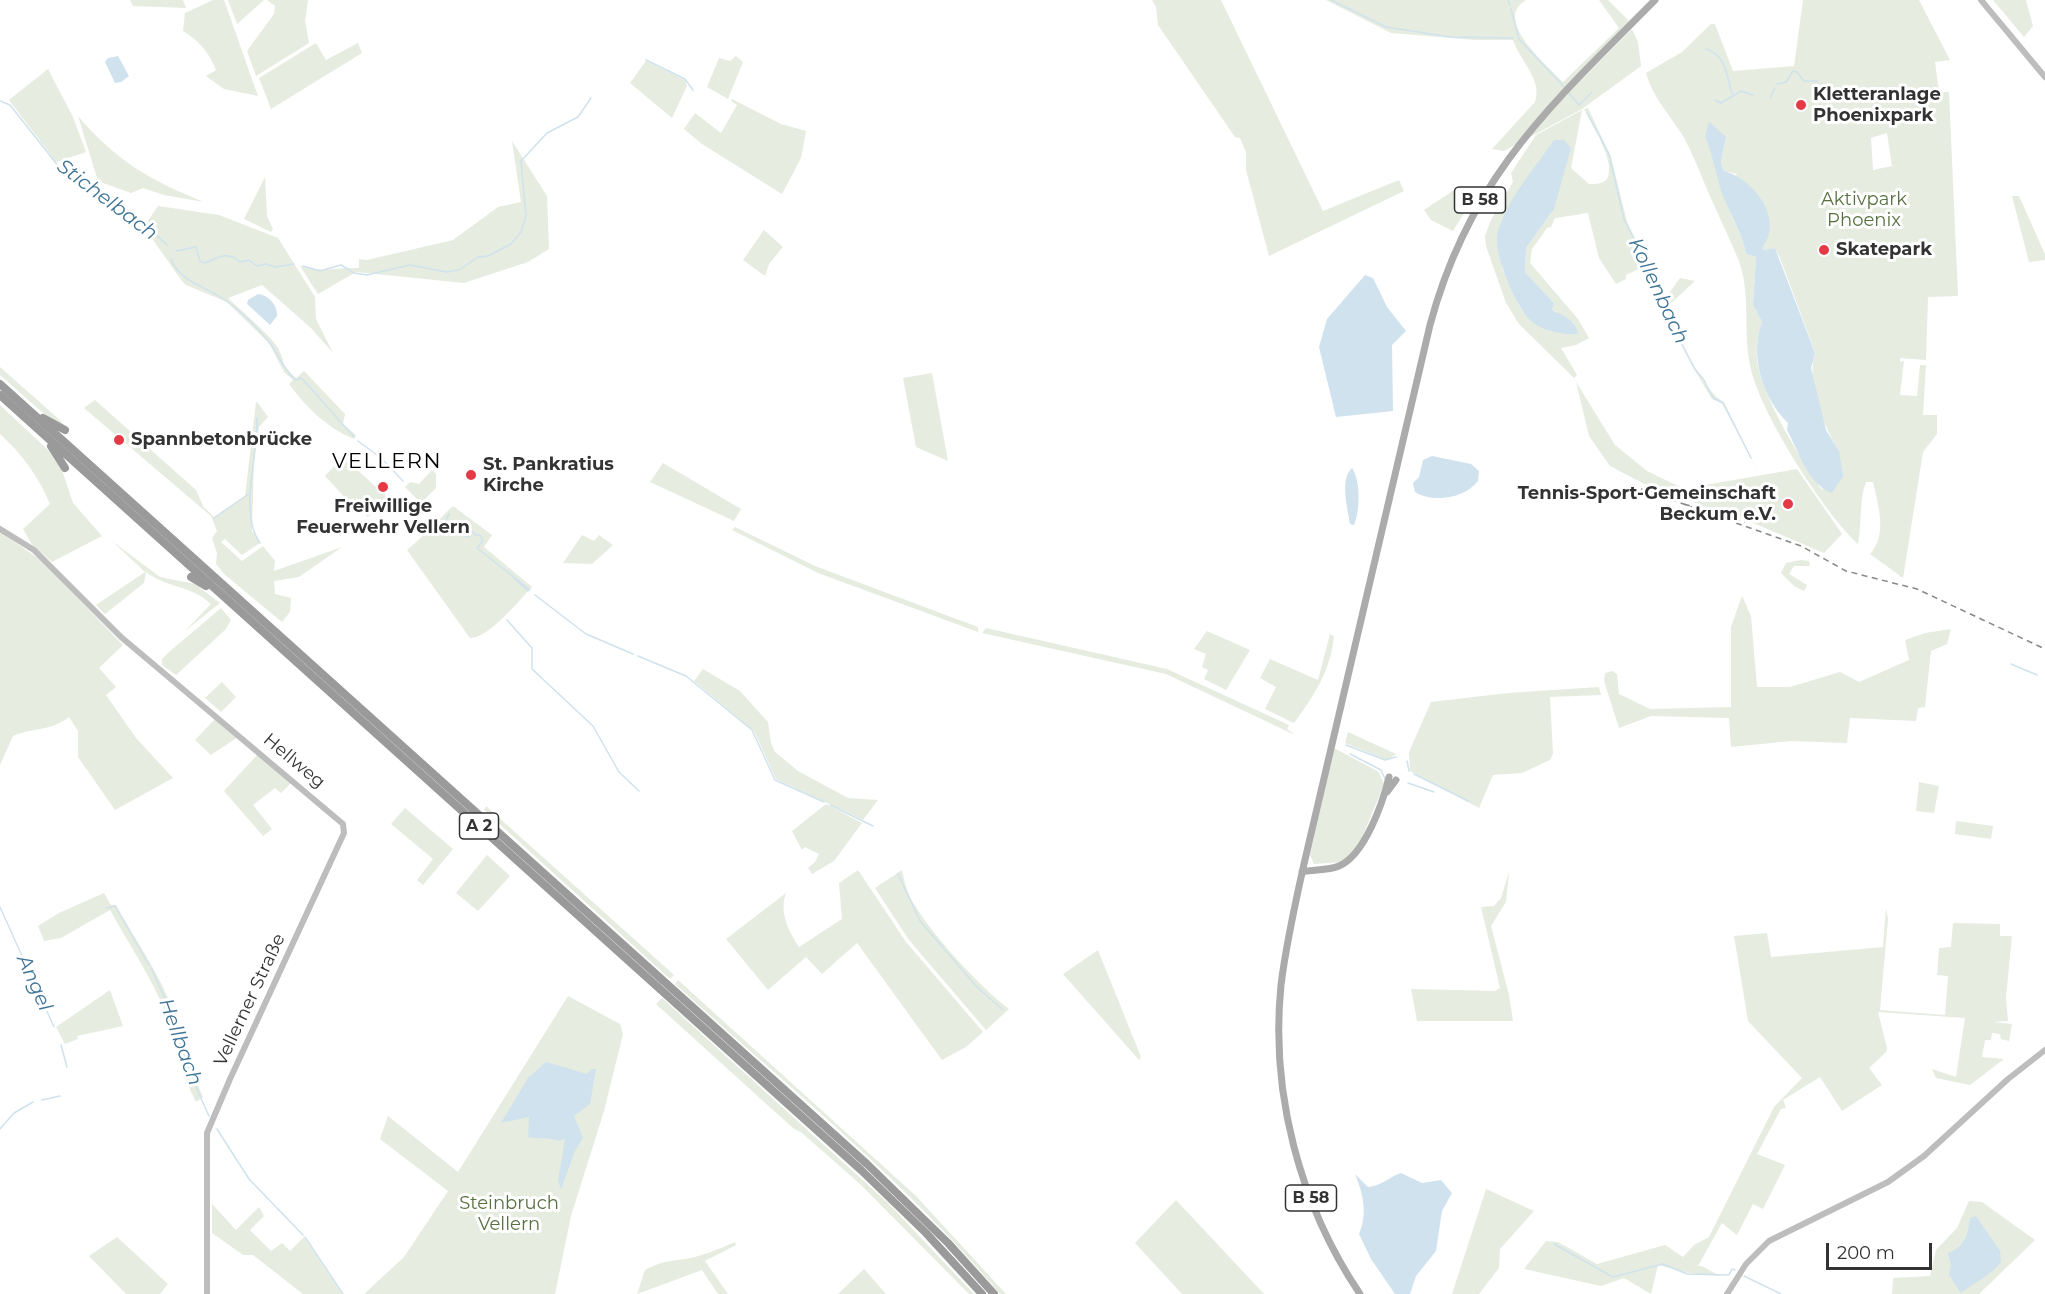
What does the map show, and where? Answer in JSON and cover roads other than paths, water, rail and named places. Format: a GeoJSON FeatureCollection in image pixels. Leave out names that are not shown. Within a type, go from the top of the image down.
{"type":"FeatureCollection","features":[{"type":"Feature","properties":{"kind":"highway","name":"A 2"},"geometry":{"type":"LineString","coordinates":[[0,384],[230,596],[907,1202],[994,1294]]}},
{"type":"Feature","properties":{"kind":"highway","name":"A 2"},"geometry":{"type":"LineString","coordinates":[[0,395],[230,596]]}},
{"type":"Feature","properties":{"kind":"highway"},"geometry":{"type":"LineString","coordinates":[[25,406],[65,430]]}},
{"type":"Feature","properties":{"kind":"highway"},"geometry":{"type":"LineString","coordinates":[[38,429],[65,468]]}},
{"type":"Feature","properties":{"kind":"highway"},"geometry":{"type":"LineString","coordinates":[[216,572],[230,596]]}},
{"type":"Feature","properties":{"kind":"highway"},"geometry":{"type":"LineString","coordinates":[[191,578],[230,596]]}},
{"type":"Feature","properties":{"kind":"highway","name":"A 2"},"geometry":{"type":"LineString","coordinates":[[667,989],[885,1192],[982,1294]]}},
{"type":"Feature","properties":{"kind":"main road","name":"B 58"},"geometry":{"type":"LineString","coordinates":[[1360,1294],[1319,1222],[1295,1153],[1283,1094],[1279,1036],[1281,987],[1289,930],[1302,872],[1434,309],[1463,232],[1510,154],[1562,94],[1655,0]]}},
{"type":"Feature","properties":{"kind":"main road"},"geometry":{"type":"LineString","coordinates":[[1981,0],[2045,77]]}},
{"type":"Feature","properties":{"kind":"main road","name":"Hellweg"},"geometry":{"type":"LineString","coordinates":[[0,529],[34,550],[121,637],[339,819],[344,833]]}},
{"type":"Feature","properties":{"kind":"main road"},"geometry":{"type":"LineString","coordinates":[[1302,872],[1331,868],[1350,860],[1358,850],[1392,779]]}},
{"type":"Feature","properties":{"kind":"main road","name":"Vellerner Straße"},"geometry":{"type":"LineString","coordinates":[[207,1294],[207,1133],[344,833]]}},
{"type":"Feature","properties":{"kind":"main road"},"geometry":{"type":"LineString","coordinates":[[1304,864],[1331,868]]}},
{"type":"Feature","properties":{"kind":"main road"},"geometry":{"type":"LineString","coordinates":[[1730,1289],[1752,1256],[1769,1241],[1867,1194],[1908,1168],[2008,1079],[2045,1050]]}},
{"type":"Feature","properties":{"kind":"water"},"geometry":{"type":"Polygon","coordinates":[[[118,56],[129,76],[115,83],[105,62],[108,58],[118,56]]]}},
{"type":"Feature","properties":{"kind":"water"},"geometry":{"type":"Polygon","coordinates":[[[1709,122],[1726,137],[1721,162],[1724,171],[1746,182],[1763,202],[1770,225],[1768,237],[1762,248],[1764,250],[1775,248],[1815,353],[1811,368],[1826,430],[1839,451],[1843,476],[1832,493],[1817,483],[1805,466],[1787,430],[1788,423],[1779,413],[1765,389],[1757,349],[1762,322],[1753,305],[1756,257],[1746,254],[1723,196],[1705,137],[1709,122]]]}},
{"type":"Feature","properties":{"kind":"water"},"geometry":{"type":"Polygon","coordinates":[[[1554,140],[1564,140],[1571,148],[1554,209],[1526,248],[1525,272],[1554,303],[1552,310],[1568,318],[1574,325],[1578,333],[1574,334],[1544,329],[1531,321],[1518,304],[1506,278],[1498,252],[1498,231],[1508,207],[1554,140]]]}},
{"type":"Feature","properties":{"kind":"water"},"geometry":{"type":"Polygon","coordinates":[[[1365,275],[1373,278],[1387,307],[1406,331],[1392,345],[1393,411],[1336,417],[1319,347],[1327,319],[1365,275]]]}},
{"type":"Feature","properties":{"kind":"water"},"geometry":{"type":"Polygon","coordinates":[[[258,294],[269,298],[276,308],[277,316],[270,325],[247,304],[248,300],[258,294]]]}},
{"type":"Feature","properties":{"kind":"water"},"geometry":{"type":"Polygon","coordinates":[[[1432,456],[1471,464],[1479,471],[1478,481],[1465,492],[1448,497],[1430,497],[1415,492],[1413,483],[1419,477],[1423,460],[1432,456]]]}},
{"type":"Feature","properties":{"kind":"water"},"geometry":{"type":"Polygon","coordinates":[[[1352,468],[1357,480],[1359,496],[1354,525],[1350,524],[1345,494],[1346,480],[1352,468]]]}},
{"type":"Feature","properties":{"kind":"water"},"geometry":{"type":"Polygon","coordinates":[[[546,1062],[587,1074],[592,1069],[596,1069],[590,1104],[574,1116],[583,1138],[575,1151],[561,1189],[558,1181],[565,1139],[558,1141],[528,1137],[529,1117],[501,1123],[528,1078],[546,1062]]]}},
{"type":"Feature","properties":{"kind":"water"},"geometry":{"type":"Polygon","coordinates":[[[1401,1173],[1422,1183],[1441,1180],[1452,1193],[1442,1211],[1436,1251],[1416,1276],[1410,1294],[1395,1294],[1371,1259],[1359,1234],[1364,1211],[1355,1174],[1368,1187],[1401,1173]]]}},
{"type":"Feature","properties":{"kind":"water"},"geometry":{"type":"Polygon","coordinates":[[[1976,1216],[2000,1251],[2001,1262],[1961,1293],[1949,1275],[1951,1265],[1948,1253],[1962,1244],[1967,1235],[1970,1218],[1976,1216]]]}},
{"type":"Feature","properties":{"kind":"waterway"},"geometry":{"type":"LineString","coordinates":[[1331,0],[1386,27],[1451,37],[1513,38]]}},
{"type":"Feature","properties":{"kind":"waterway","name":"Kollenbach"},"geometry":{"type":"LineString","coordinates":[[1508,0],[1510,5]]}},
{"type":"Feature","properties":{"kind":"waterway","name":"Kollenbach"},"geometry":{"type":"LineString","coordinates":[[1511,9],[1519,39],[1565,88]]}},
{"type":"Feature","properties":{"kind":"waterway"},"geometry":{"type":"LineString","coordinates":[[1706,49],[1722,61],[1732,94]]}},
{"type":"Feature","properties":{"kind":"waterway"},"geometry":{"type":"LineString","coordinates":[[646,60],[685,79],[693,90]]}},
{"type":"Feature","properties":{"kind":"waterway"},"geometry":{"type":"LineString","coordinates":[[1777,84],[1786,82],[1793,71],[1797,72],[1804,81],[1818,81]]}},
{"type":"Feature","properties":{"kind":"waterway"},"geometry":{"type":"LineString","coordinates":[[1821,84],[1826,91]]}},
{"type":"Feature","properties":{"kind":"waterway"},"geometry":{"type":"LineString","coordinates":[[1770,98],[1775,88]]}},
{"type":"Feature","properties":{"kind":"waterway"},"geometry":{"type":"LineString","coordinates":[[1715,100],[1721,103],[1741,91],[1753,95]]}},
{"type":"Feature","properties":{"kind":"waterway","name":"Kollenbach"},"geometry":{"type":"LineString","coordinates":[[1568,92],[1579,105],[1592,92]]}},
{"type":"Feature","properties":{"kind":"waterway"},"geometry":{"type":"LineString","coordinates":[[303,266],[320,271],[341,265],[354,273],[367,275],[410,265],[447,272],[459,270],[478,257],[488,256],[511,244],[521,232],[526,216],[521,161],[547,133],[578,117],[591,98]]}},
{"type":"Feature","properties":{"kind":"waterway","name":"Stichelbach"},"geometry":{"type":"LineString","coordinates":[[0,101],[10,105],[59,167],[152,231],[168,246]]}},
{"type":"Feature","properties":{"kind":"waterway","name":"Kollenbach"},"geometry":{"type":"LineString","coordinates":[[1587,113],[1609,154],[1624,219],[1678,327],[1679,339],[1713,398],[1723,403],[1751,458]]}},
{"type":"Feature","properties":{"kind":"waterway"},"geometry":{"type":"LineString","coordinates":[[176,251],[196,247],[200,261],[205,263],[218,257],[231,256],[240,262],[249,260],[257,266],[266,264],[276,267],[294,264]]}},
{"type":"Feature","properties":{"kind":"waterway","name":"Stichelbach"},"geometry":{"type":"LineString","coordinates":[[171,258],[180,273],[221,297],[250,321],[269,342],[291,375],[296,380],[301,378],[354,437]]}},
{"type":"Feature","properties":{"kind":"waterway"},"geometry":{"type":"LineString","coordinates":[[257,418],[250,500],[254,530],[260,543]]}},
{"type":"Feature","properties":{"kind":"waterway","name":"Stichelbach"},"geometry":{"type":"LineString","coordinates":[[358,441],[381,458],[403,481]]}},
{"type":"Feature","properties":{"kind":"waterway"},"geometry":{"type":"LineString","coordinates":[[214,518],[250,493]]}},
{"type":"Feature","properties":{"kind":"waterway","name":"Stichelbach"},"geometry":{"type":"LineString","coordinates":[[449,514],[445,522],[446,530],[450,533],[461,533]]}},
{"type":"Feature","properties":{"kind":"waterway","name":"Stichelbach"},"geometry":{"type":"LineString","coordinates":[[462,535],[469,537],[468,533],[473,532],[475,535],[480,535],[483,541],[477,548],[530,590]]}},
{"type":"Feature","properties":{"kind":"waterway","name":"Stichelbach"},"geometry":{"type":"LineString","coordinates":[[514,578],[528,591]]}},
{"type":"Feature","properties":{"kind":"waterway","name":"Stichelbach"},"geometry":{"type":"LineString","coordinates":[[535,595],[586,634],[633,654]]}},
{"type":"Feature","properties":{"kind":"waterway"},"geometry":{"type":"LineString","coordinates":[[507,620],[532,648],[532,669],[593,726],[619,772],[639,791]]}},
{"type":"Feature","properties":{"kind":"waterway","name":"Stichelbach"},"geometry":{"type":"LineString","coordinates":[[638,656],[686,676],[752,730],[775,780],[824,802]]}},
{"type":"Feature","properties":{"kind":"waterway","name":"Kollenbach"},"geometry":{"type":"LineString","coordinates":[[2011,664],[2037,675]]}},
{"type":"Feature","properties":{"kind":"waterway"},"geometry":{"type":"LineString","coordinates":[[1346,745],[1385,760],[1396,757]]}},
{"type":"Feature","properties":{"kind":"waterway"},"geometry":{"type":"LineString","coordinates":[[1350,754],[1381,770],[1385,779]]}},
{"type":"Feature","properties":{"kind":"waterway"},"geometry":{"type":"LineString","coordinates":[[1407,761],[1409,771]]}},
{"type":"Feature","properties":{"kind":"waterway"},"geometry":{"type":"LineString","coordinates":[[1414,774],[1468,801]]}},
{"type":"Feature","properties":{"kind":"waterway"},"geometry":{"type":"LineString","coordinates":[[1408,783],[1434,792]]}},
{"type":"Feature","properties":{"kind":"waterway","name":"Stichelbach"},"geometry":{"type":"LineString","coordinates":[[830,805],[873,826]]}},
{"type":"Feature","properties":{"kind":"waterway","name":"Stichelbach"},"geometry":{"type":"LineString","coordinates":[[898,874],[920,921],[977,987],[1003,1010]]}},
{"type":"Feature","properties":{"kind":"waterway","name":"Hellbach"},"geometry":{"type":"LineString","coordinates":[[107,908],[115,906],[149,965]]}},
{"type":"Feature","properties":{"kind":"waterway","name":"Angel"},"geometry":{"type":"LineString","coordinates":[[0,907],[54,1027]]}},
{"type":"Feature","properties":{"kind":"waterway","name":"Hellbach"},"geometry":{"type":"LineString","coordinates":[[151,968],[174,1018],[191,1076],[209,1116]]}},
{"type":"Feature","properties":{"kind":"waterway"},"geometry":{"type":"LineString","coordinates":[[61,1045],[67,1067]]}},
{"type":"Feature","properties":{"kind":"waterway","name":"Angel"},"geometry":{"type":"LineString","coordinates":[[42,1100],[60,1096]]}},
{"type":"Feature","properties":{"kind":"waterway","name":"Angel"},"geometry":{"type":"LineString","coordinates":[[0,1129],[14,1113],[33,1102]]}},
{"type":"Feature","properties":{"kind":"waterway","name":"Hellbach"},"geometry":{"type":"LineString","coordinates":[[217,1129],[249,1179],[303,1235]]}},
{"type":"Feature","properties":{"kind":"waterway","name":"Hellbach"},"geometry":{"type":"LineString","coordinates":[[305,1237],[343,1294]]}},
{"type":"Feature","properties":{"kind":"waterway"},"geometry":{"type":"LineString","coordinates":[[1554,1244],[1613,1277],[1663,1264],[1687,1274],[1729,1275],[1732,1269],[1735,1270]]}},
{"type":"Feature","properties":{"kind":"waterway"},"geometry":{"type":"LineString","coordinates":[[1744,1276],[1781,1294]]}},
{"type":"Feature","properties":{"kind":"railway"},"geometry":{"type":"LineString","coordinates":[[1641,489],[1692,507]]}},
{"type":"Feature","properties":{"kind":"railway"},"geometry":{"type":"LineString","coordinates":[[1684,504],[1745,522]]}},
{"type":"Feature","properties":{"kind":"railway"},"geometry":{"type":"LineString","coordinates":[[1736,523],[1801,546],[1846,571],[1917,589],[2045,649]]}},
{"type":"Feature","properties":{"kind":"place","name":"Kletteranlage Phoenixpark"},"geometry":{"type":"Point","coordinates":[1801,105]}},
{"type":"Feature","properties":{"kind":"place","name":"Skatepark"},"geometry":{"type":"Point","coordinates":[1824,250]}},
{"type":"Feature","properties":{"kind":"place","name":"Spannbetonbrücke"},"geometry":{"type":"Point","coordinates":[119,440]}},
{"type":"Feature","properties":{"kind":"place","name":"St. Pankratius Kirche"},"geometry":{"type":"Point","coordinates":[471,475]}},
{"type":"Feature","properties":{"kind":"place","name":"Freiwillige Feuerwehr Vellern"},"geometry":{"type":"Point","coordinates":[383,487]}},
{"type":"Feature","properties":{"kind":"place","name":"Tennis-Sport-Gemeinschaft Beckum e.V."},"geometry":{"type":"Point","coordinates":[1788,504]}},
{"type":"Feature","properties":{"kind":"district","name":"VELLERN"},"geometry":{"type":"Point","coordinates":[387,462]}},
{"type":"Feature","properties":{"kind":"park label","name":"Aktivpark Phoenix"},"geometry":{"type":"Point","coordinates":[1864,210]}},
{"type":"Feature","properties":{"kind":"park label","name":"Steinbruch Vellern"},"geometry":{"type":"Point","coordinates":[509,1214]}}]}
